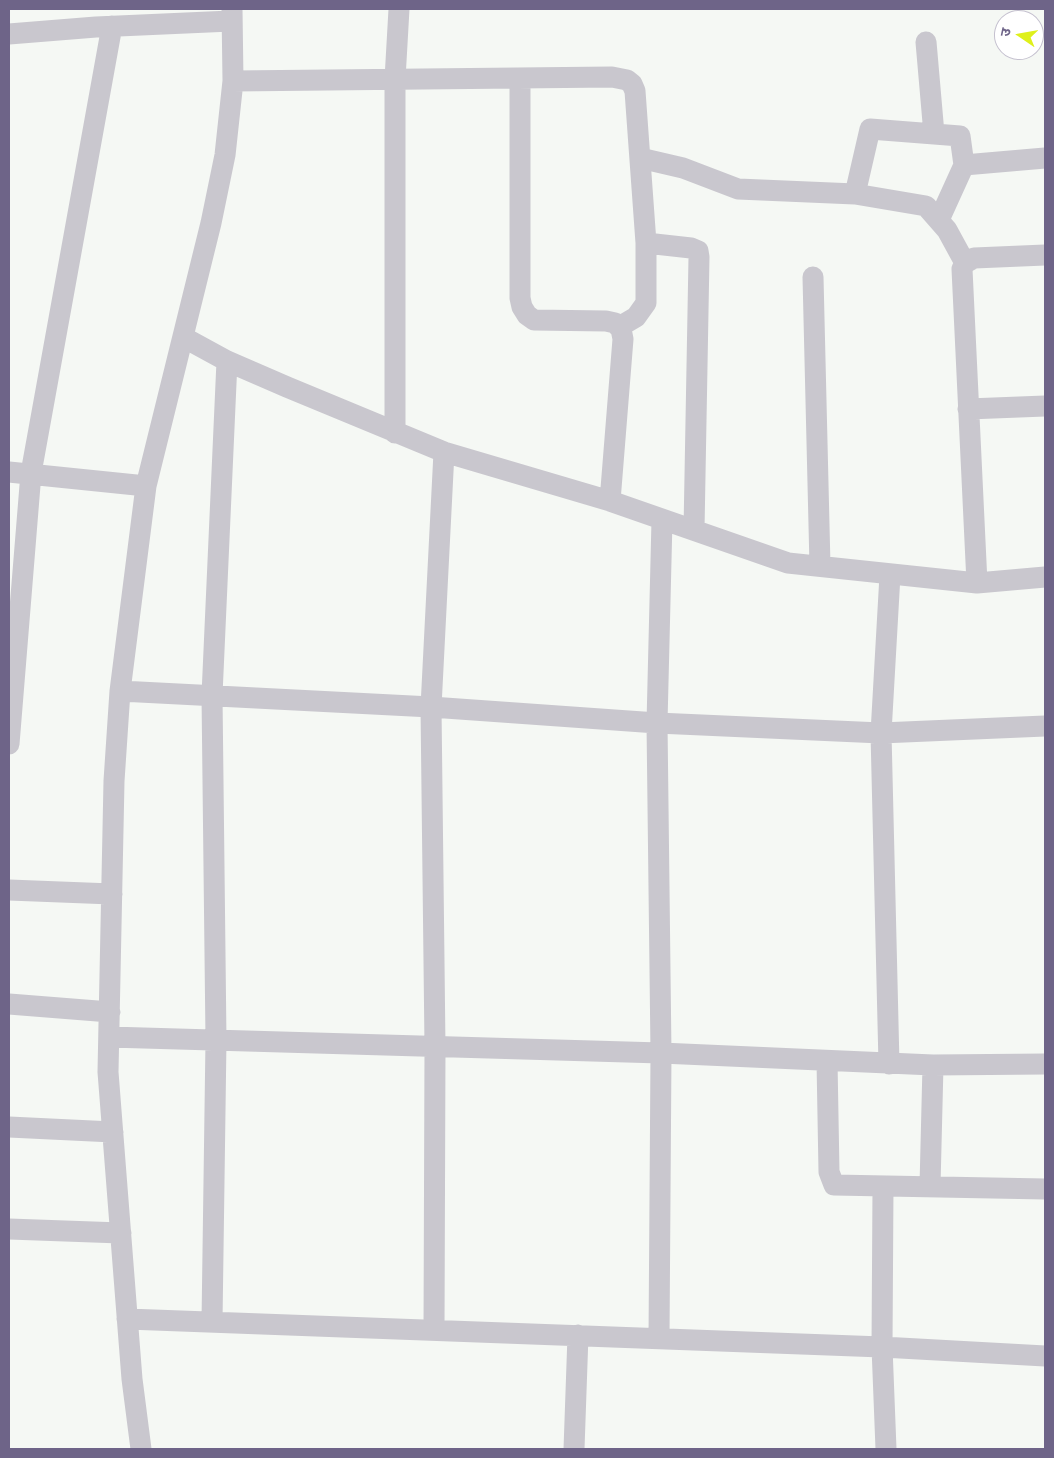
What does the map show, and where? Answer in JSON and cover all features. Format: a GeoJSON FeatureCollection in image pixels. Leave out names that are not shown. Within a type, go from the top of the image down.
{"type":"FeatureCollection","features":[{"type":"Feature","properties":{"kind":"street"},"geometry":{"type":"LineString","coordinates":[[395,433],[395,79],[399,9]]}},
{"type":"Feature","properties":{"kind":"street"},"geometry":{"type":"LineString","coordinates":[[9,34],[102,20],[231,15],[233,81],[223,165],[211,223],[146,486],[120,691],[114,781],[108,1072],[127,1319],[141,1449]]}},
{"type":"Feature","properties":{"kind":"street"},"geometry":{"type":"LineString","coordinates":[[9,744],[31,474],[102,20]]}},
{"type":"Feature","properties":{"kind":"street"},"geometry":{"type":"LineString","coordinates":[[926,42],[934,134]]}},
{"type":"Feature","properties":{"kind":"street"},"geometry":{"type":"LineString","coordinates":[[233,81],[612,77],[627,80],[632,84],[635,91],[646,243],[646,303],[636,317],[619,326],[606,321],[534,320],[527,315],[522,307],[520,289],[520,78]]}},
{"type":"Feature","properties":{"kind":"street"},"geometry":{"type":"LineString","coordinates":[[855,194],[870,129],[960,136],[964,165],[939,220]]}},
{"type":"Feature","properties":{"kind":"street"},"geometry":{"type":"LineString","coordinates":[[640,158],[683,168],[738,188],[855,194],[926,206],[948,230],[965,263],[962,277],[977,583]]}},
{"type":"Feature","properties":{"kind":"street"},"geometry":{"type":"LineString","coordinates":[[964,165],[1045,158]]}},
{"type":"Feature","properties":{"kind":"street"},"geometry":{"type":"LineString","coordinates":[[646,243],[691,248],[698,252],[699,257],[694,530]]}},
{"type":"Feature","properties":{"kind":"street"},"geometry":{"type":"LineString","coordinates":[[965,263],[974,258],[1045,255]]}},
{"type":"Feature","properties":{"kind":"street"},"geometry":{"type":"LineString","coordinates":[[813,277],[820,566]]}},
{"type":"Feature","properties":{"kind":"street"},"geometry":{"type":"LineString","coordinates":[[610,501],[623,339],[619,326]]}},
{"type":"Feature","properties":{"kind":"street"},"geometry":{"type":"LineString","coordinates":[[183,337],[227,361],[444,452],[610,501],[788,562],[977,583],[1045,577]]}},
{"type":"Feature","properties":{"kind":"street"},"geometry":{"type":"LineString","coordinates":[[212,1322],[216,1040],[212,694],[227,361]]}},
{"type":"Feature","properties":{"kind":"street"},"geometry":{"type":"LineString","coordinates":[[968,409],[1045,406]]}},
{"type":"Feature","properties":{"kind":"street"},"geometry":{"type":"LineString","coordinates":[[434,1330],[436,1047],[432,707],[444,452]]}},
{"type":"Feature","properties":{"kind":"street"},"geometry":{"type":"LineString","coordinates":[[9,472],[146,486]]}},
{"type":"Feature","properties":{"kind":"street"},"geometry":{"type":"LineString","coordinates":[[659,1338],[661,1053],[657,723],[662,520]]}},
{"type":"Feature","properties":{"kind":"street"},"geometry":{"type":"LineString","coordinates":[[888,1064],[881,733],[890,574]]}},
{"type":"Feature","properties":{"kind":"street"},"geometry":{"type":"LineString","coordinates":[[120,691],[212,694],[432,707],[657,723],[881,733],[1045,726]]}},
{"type":"Feature","properties":{"kind":"street"},"geometry":{"type":"LineString","coordinates":[[9,890],[112,894]]}},
{"type":"Feature","properties":{"kind":"street"},"geometry":{"type":"LineString","coordinates":[[9,1004],[110,1012]]}},
{"type":"Feature","properties":{"kind":"street"},"geometry":{"type":"LineString","coordinates":[[109,1037],[661,1053],[888,1064],[1045,1064]]}},
{"type":"Feature","properties":{"kind":"street"},"geometry":{"type":"LineString","coordinates":[[827,1061],[831,1181],[834,1186],[1045,1189]]}},
{"type":"Feature","properties":{"kind":"street"},"geometry":{"type":"LineString","coordinates":[[930,1186],[933,1065]]}},
{"type":"Feature","properties":{"kind":"street"},"geometry":{"type":"LineString","coordinates":[[9,1127],[113,1132]]}},
{"type":"Feature","properties":{"kind":"street"},"geometry":{"type":"LineString","coordinates":[[883,1186],[882,1347],[886,1449]]}},
{"type":"Feature","properties":{"kind":"street"},"geometry":{"type":"LineString","coordinates":[[9,1229],[121,1233]]}},
{"type":"Feature","properties":{"kind":"street"},"geometry":{"type":"LineString","coordinates":[[127,1319],[659,1338],[1045,1356]]}},
{"type":"Feature","properties":{"kind":"street"},"geometry":{"type":"LineString","coordinates":[[574,1449],[578,1335]]}}]}
